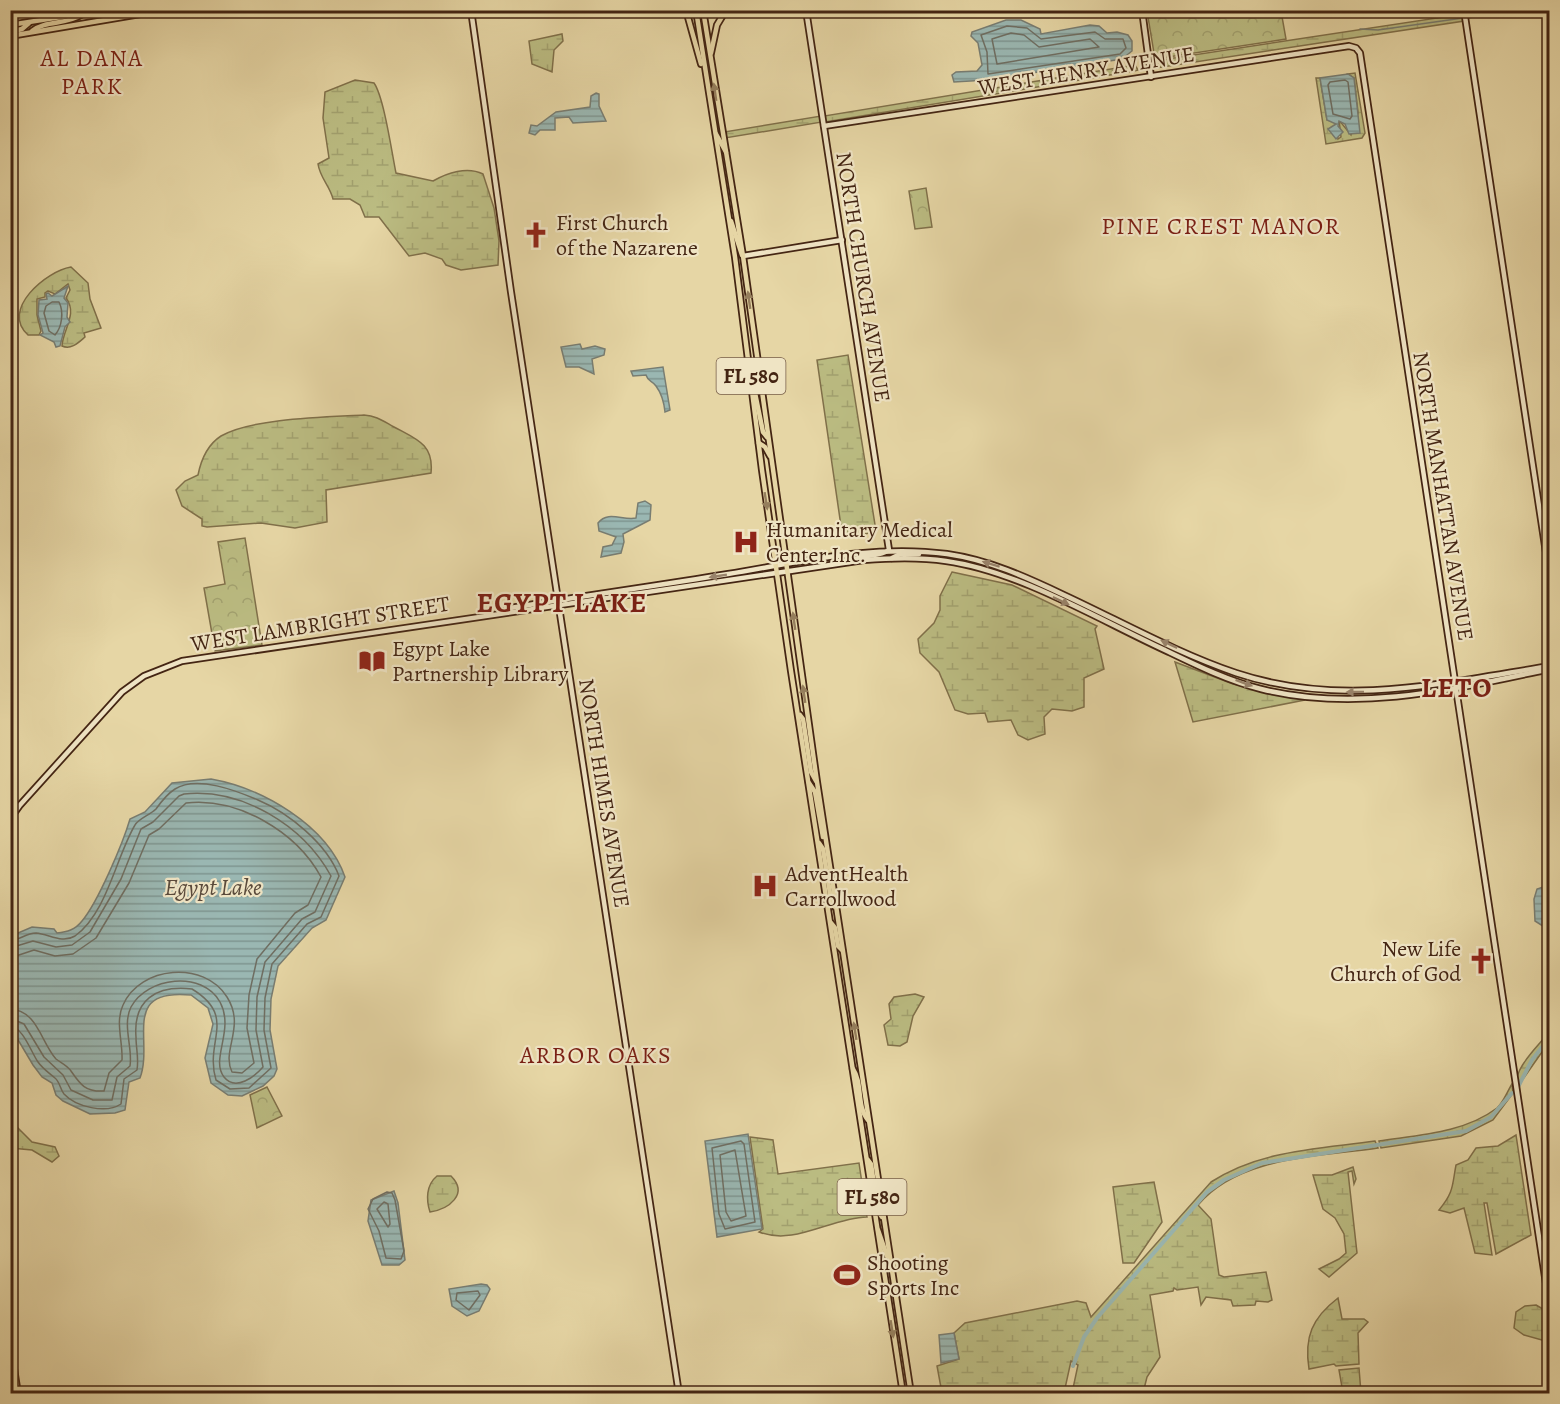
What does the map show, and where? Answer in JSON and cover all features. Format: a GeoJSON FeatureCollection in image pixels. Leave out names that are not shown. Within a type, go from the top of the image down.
{"type":"FeatureCollection","features":[{"type":"Feature","properties":{"kind":"main road"},"geometry":{"type":"LineString","coordinates":[[10,25],[105,10]]}},
{"type":"Feature","properties":{"kind":"main road"},"geometry":{"type":"LineString","coordinates":[[10,34],[30,33],[165,10]]}},
{"type":"Feature","properties":{"kind":"main road"},"geometry":{"type":"LineString","coordinates":[[686,10],[706,84]]}},
{"type":"Feature","properties":{"kind":"main road","name":"FL 580"},"geometry":{"type":"LineString","coordinates":[[696,10],[712,126],[723,175],[735,257],[777,574],[903,1394]]}},
{"type":"Feature","properties":{"kind":"main road"},"geometry":{"type":"LineString","coordinates":[[703,10],[711,67]]}},
{"type":"Feature","properties":{"kind":"main road","name":"FL 580"},"geometry":{"type":"LineString","coordinates":[[726,10],[714,34],[711,67],[746,275],[826,845],[912,1394]]}},
{"type":"Feature","properties":{"kind":"main road"},"geometry":{"type":"LineString","coordinates":[[30,33],[52,23],[73,20],[83,14]]}},
{"type":"Feature","properties":{"kind":"main road"},"geometry":{"type":"LineString","coordinates":[[10,34],[22,29],[29,22]]}},
{"type":"Feature","properties":{"kind":"main road"},"geometry":{"type":"LineString","coordinates":[[712,126],[726,153]]}},
{"type":"Feature","properties":{"kind":"main road"},"geometry":{"type":"LineString","coordinates":[[723,175],[727,180],[736,214]]}},
{"type":"Feature","properties":{"kind":"main road"},"geometry":{"type":"LineString","coordinates":[[728,216],[734,228],[739,251],[743,256]]}},
{"type":"Feature","properties":{"kind":"main road"},"geometry":{"type":"LineString","coordinates":[[735,257],[746,275]]}},
{"type":"Feature","properties":{"kind":"main road"},"geometry":{"type":"LineString","coordinates":[[742,310],[752,324]]}},
{"type":"Feature","properties":{"kind":"main road"},"geometry":{"type":"LineString","coordinates":[[747,345],[757,359]]}},
{"type":"Feature","properties":{"kind":"main road"},"geometry":{"type":"LineString","coordinates":[[752,383],[758,396],[763,432],[769,439]]}},
{"type":"Feature","properties":{"kind":"main road"},"geometry":{"type":"LineString","coordinates":[[759,442],[765,447],[772,462]]}},
{"type":"Feature","properties":{"kind":"main road"},"geometry":{"type":"LineString","coordinates":[[798,712],[803,719],[811,772],[817,782]]}},
{"type":"Feature","properties":{"kind":"main road"},"geometry":{"type":"LineString","coordinates":[[809,783],[815,792],[821,832],[826,845]]}},
{"type":"Feature","properties":{"kind":"main road"},"geometry":{"type":"LineString","coordinates":[[818,841],[823,849],[831,900],[836,909]]}},
{"type":"Feature","properties":{"kind":"main road"},"geometry":{"type":"LineString","coordinates":[[830,923],[835,928],[838,946],[842,950]]}},
{"type":"Feature","properties":{"kind":"main road"},"geometry":{"type":"LineString","coordinates":[[852,1066],[858,1076],[863,1111],[869,1120]]}},
{"type":"Feature","properties":{"kind":"main road"},"geometry":{"type":"LineString","coordinates":[[866,1158],[871,1164],[878,1211],[884,1218]]}},
{"type":"Feature","properties":{"kind":"main road"},"geometry":{"type":"LineString","coordinates":[[877,1230],[890,1261]]}},
{"type":"Feature","properties":{"kind":"street","name":"NORTH HIMES AVENUE"},"geometry":{"type":"LineString","coordinates":[[469,10],[679,1394]]}},
{"type":"Feature","properties":{"kind":"street","name":"NORTH CHURCH AVENUE"},"geometry":{"type":"LineString","coordinates":[[806,10],[889,550]]}},
{"type":"Feature","properties":{"kind":"street"},"geometry":{"type":"LineString","coordinates":[[1142,10],[1151,77]]}},
{"type":"Feature","properties":{"kind":"street"},"geometry":{"type":"LineString","coordinates":[[1465,16],[1550,579]]}},
{"type":"Feature","properties":{"kind":"street","name":"WEST HENRY AVENUE"},"geometry":{"type":"LineString","coordinates":[[824,126],[1353,47]]}},
{"type":"Feature","properties":{"kind":"street","name":"NORTH MANHATTAN AVENUE"},"geometry":{"type":"LineString","coordinates":[[1353,47],[1360,53],[1363,72],[1456,685],[1502,1007],[1550,1310]]}},
{"type":"Feature","properties":{"kind":"street"},"geometry":{"type":"LineString","coordinates":[[743,256],[842,240]]}},
{"type":"Feature","properties":{"kind":"street"},"geometry":{"type":"LineString","coordinates":[[851,562],[860,556],[884,554],[889,550],[930,552],[990,563],[1030,579],[1208,662],[1262,681],[1296,688],[1343,693],[1456,685]]}},
{"type":"Feature","properties":{"kind":"street","name":"WEST LAMBRIGHT STREET"},"geometry":{"type":"LineString","coordinates":[[559,603],[786,564],[889,550]]}},
{"type":"Feature","properties":{"kind":"street"},"geometry":{"type":"LineString","coordinates":[[891,558],[900,554],[930,552]]}},
{"type":"Feature","properties":{"kind":"street"},"geometry":{"type":"LineString","coordinates":[[851,562],[891,558],[947,561],[987,571],[1027,585],[1211,671],[1260,689],[1337,700],[1373,700],[1550,668]]}},
{"type":"Feature","properties":{"kind":"street","name":"WEST LAMBRIGHT STREET"},"geometry":{"type":"LineString","coordinates":[[10,819],[86,730],[122,692],[144,676],[182,661],[502,612],[510,608],[788,573],[851,562]]}},
{"type":"Feature","properties":{"kind":"street"},"geometry":{"type":"LineString","coordinates":[[10,1343],[18,1394]]}},
{"type":"Feature","properties":{"kind":"green space"},"geometry":{"type":"Polygon","coordinates":[[[1147,11],[1281,11],[1286,39],[1155,59],[1147,11]]]}},
{"type":"Feature","properties":{"kind":"green space"},"geometry":{"type":"Polygon","coordinates":[[[1463,14],[1464,21],[1156,68],[1154,61],[1463,14]]]}},
{"type":"Feature","properties":{"kind":"green space"},"geometry":{"type":"Polygon","coordinates":[[[562,34],[563,41],[554,50],[552,72],[532,64],[529,41],[562,34]]]}},
{"type":"Feature","properties":{"kind":"green space"},"geometry":{"type":"Polygon","coordinates":[[[1135,65],[1138,70],[825,122],[824,116],[1135,65]]]}},
{"type":"Feature","properties":{"kind":"green space"},"geometry":{"type":"Polygon","coordinates":[[[1355,73],[1365,133],[1362,138],[1326,144],[1316,78],[1320,78],[1327,120],[1335,122],[1338,139],[1341,137],[1339,120],[1351,135],[1358,113],[1354,78],[1348,74],[1355,73]]]}},
{"type":"Feature","properties":{"kind":"green space"},"geometry":{"type":"Polygon","coordinates":[[[355,80],[374,83],[378,90],[396,173],[433,181],[444,175],[464,171],[483,174],[494,208],[499,241],[498,265],[461,270],[446,265],[442,259],[425,253],[409,256],[379,217],[365,217],[360,205],[350,199],[333,199],[318,164],[329,158],[323,118],[325,92],[355,80]]]}},
{"type":"Feature","properties":{"kind":"green space"},"geometry":{"type":"Polygon","coordinates":[[[821,116],[822,122],[725,138],[724,132],[821,116]]]}},
{"type":"Feature","properties":{"kind":"green space"},"geometry":{"type":"Polygon","coordinates":[[[926,188],[932,227],[915,229],[909,191],[926,188]]]}},
{"type":"Feature","properties":{"kind":"green space"},"geometry":{"type":"Polygon","coordinates":[[[71,267],[88,283],[90,299],[101,328],[84,333],[85,337],[74,345],[62,346],[71,310],[66,298],[70,290],[68,284],[55,294],[48,291],[45,297],[37,299],[37,315],[41,331],[39,335],[28,335],[21,325],[19,314],[23,304],[39,284],[61,270],[71,267]]]}},
{"type":"Feature","properties":{"kind":"green space"},"geometry":{"type":"Polygon","coordinates":[[[848,355],[876,531],[855,537],[842,533],[817,360],[848,355]]]}},
{"type":"Feature","properties":{"kind":"green space"},"geometry":{"type":"Polygon","coordinates":[[[364,415],[380,419],[422,444],[430,455],[431,473],[326,490],[327,522],[295,528],[261,523],[207,527],[202,526],[202,519],[182,506],[176,490],[185,481],[198,475],[205,453],[221,436],[251,425],[270,422],[364,415]]]}},
{"type":"Feature","properties":{"kind":"green space"},"geometry":{"type":"Polygon","coordinates":[[[245,538],[262,645],[215,651],[204,588],[225,584],[218,542],[245,538]]]}},
{"type":"Feature","properties":{"kind":"green space"},"geometry":{"type":"Polygon","coordinates":[[[952,572],[1012,585],[1097,626],[1095,629],[1104,669],[1084,678],[1084,707],[1072,711],[1052,709],[1044,717],[1045,734],[1028,740],[1018,735],[1011,720],[988,722],[985,713],[968,714],[955,710],[939,672],[920,653],[918,639],[934,623],[940,610],[940,596],[952,572]]]}},
{"type":"Feature","properties":{"kind":"green space"},"geometry":{"type":"Polygon","coordinates":[[[1175,662],[1233,684],[1305,700],[1193,722],[1175,662]]]}},
{"type":"Feature","properties":{"kind":"green space"},"geometry":{"type":"Polygon","coordinates":[[[915,994],[924,997],[913,1016],[907,1042],[900,1046],[888,1045],[884,1025],[891,1019],[889,1004],[894,997],[915,994]]]}},
{"type":"Feature","properties":{"kind":"green space"},"geometry":{"type":"Polygon","coordinates":[[[1549,1032],[1549,1042],[1516,1089],[1518,1073],[1522,1066],[1549,1032]]]}},
{"type":"Feature","properties":{"kind":"green space"},"geometry":{"type":"Polygon","coordinates":[[[1512,1084],[1513,1093],[1493,1120],[1461,1136],[1381,1148],[1379,1141],[1425,1135],[1470,1123],[1497,1108],[1512,1084]]]}},
{"type":"Feature","properties":{"kind":"green space"},"geometry":{"type":"Polygon","coordinates":[[[267,1087],[282,1116],[257,1128],[250,1095],[267,1087]]]}},
{"type":"Feature","properties":{"kind":"green space"},"geometry":{"type":"Polygon","coordinates":[[[16,1126],[32,1142],[55,1147],[59,1156],[52,1162],[32,1150],[11,1148],[11,1129],[16,1126]]]}},
{"type":"Feature","properties":{"kind":"green space"},"geometry":{"type":"Polygon","coordinates":[[[1516,1135],[1531,1235],[1496,1254],[1487,1203],[1484,1203],[1492,1255],[1475,1253],[1464,1208],[1450,1213],[1439,1210],[1450,1193],[1456,1165],[1468,1160],[1476,1148],[1498,1146],[1516,1135]]]}},
{"type":"Feature","properties":{"kind":"green space"},"geometry":{"type":"Polygon","coordinates":[[[750,1137],[773,1140],[778,1174],[859,1163],[867,1217],[786,1236],[759,1232],[763,1229],[750,1137]]]}},
{"type":"Feature","properties":{"kind":"green space"},"geometry":{"type":"Polygon","coordinates":[[[1375,1141],[1378,1148],[1306,1157],[1257,1168],[1215,1189],[1198,1205],[1211,1219],[1219,1275],[1224,1277],[1266,1272],[1272,1300],[1256,1301],[1255,1305],[1233,1306],[1231,1300],[1206,1297],[1201,1305],[1198,1287],[1177,1290],[1174,1288],[1173,1291],[1150,1295],[1160,1357],[1147,1377],[1143,1393],[1072,1393],[1078,1365],[1071,1361],[1064,1393],[942,1393],[937,1366],[959,1359],[954,1333],[965,1323],[1077,1301],[1086,1303],[1091,1317],[1211,1182],[1230,1171],[1269,1157],[1290,1152],[1375,1141]]]}},
{"type":"Feature","properties":{"kind":"green space"},"geometry":{"type":"Polygon","coordinates":[[[1353,1167],[1356,1179],[1354,1184],[1352,1171],[1348,1172],[1357,1253],[1329,1277],[1319,1269],[1346,1253],[1344,1234],[1335,1218],[1323,1209],[1313,1175],[1332,1175],[1353,1167]]]}},
{"type":"Feature","properties":{"kind":"green space"},"geometry":{"type":"Polygon","coordinates":[[[437,1176],[451,1176],[458,1189],[457,1195],[444,1208],[430,1212],[428,1193],[437,1176]]]}},
{"type":"Feature","properties":{"kind":"green space"},"geometry":{"type":"Polygon","coordinates":[[[1154,1182],[1162,1222],[1134,1263],[1123,1263],[1113,1187],[1154,1182]]]}},
{"type":"Feature","properties":{"kind":"green space"},"geometry":{"type":"Polygon","coordinates":[[[1338,1298],[1342,1319],[1364,1319],[1368,1322],[1358,1333],[1359,1364],[1336,1366],[1334,1364],[1309,1369],[1308,1347],[1312,1329],[1322,1313],[1338,1298]]]}},
{"type":"Feature","properties":{"kind":"green space"},"geometry":{"type":"Polygon","coordinates":[[[1536,1305],[1548,1312],[1549,1342],[1524,1335],[1514,1328],[1516,1312],[1525,1306],[1536,1305]]]}},
{"type":"Feature","properties":{"kind":"green space"},"geometry":{"type":"Polygon","coordinates":[[[1359,1368],[1361,1393],[1343,1393],[1339,1370],[1359,1368]]]}},
{"type":"Feature","properties":{"kind":"water"},"geometry":{"type":"Polygon","coordinates":[[[1006,20],[1021,20],[1040,29],[1041,34],[1090,25],[1099,26],[1107,33],[1117,32],[1128,35],[1132,41],[1132,51],[1122,59],[987,80],[954,82],[952,75],[956,72],[977,71],[982,65],[978,43],[971,36],[972,32],[1006,20]]]}},
{"type":"Feature","properties":{"kind":"water"},"geometry":{"type":"Polygon","coordinates":[[[1348,74],[1354,78],[1360,133],[1349,134],[1345,124],[1339,121],[1338,126],[1343,132],[1336,139],[1328,129],[1336,124],[1327,120],[1320,78],[1348,74]]]}},
{"type":"Feature","properties":{"kind":"water"},"geometry":{"type":"Polygon","coordinates":[[[599,94],[599,106],[606,121],[573,123],[569,117],[555,118],[555,130],[540,130],[535,135],[529,133],[531,125],[537,126],[556,112],[590,107],[591,96],[599,94]]]}},
{"type":"Feature","properties":{"kind":"water"},"geometry":{"type":"Polygon","coordinates":[[[68,286],[64,298],[68,303],[67,317],[70,322],[65,327],[60,346],[56,347],[54,342],[40,335],[43,333],[38,315],[39,300],[47,299],[46,294],[52,296],[68,286]]]}},
{"type":"Feature","properties":{"kind":"water"},"geometry":{"type":"Polygon","coordinates":[[[580,344],[582,349],[595,346],[605,349],[604,355],[592,359],[594,374],[579,367],[566,367],[561,347],[580,344]]]}},
{"type":"Feature","properties":{"kind":"water"},"geometry":{"type":"Polygon","coordinates":[[[663,367],[670,410],[665,412],[661,395],[655,384],[646,375],[633,376],[631,371],[663,367]]]}},
{"type":"Feature","properties":{"kind":"water"},"geometry":{"type":"Polygon","coordinates":[[[645,501],[651,505],[650,520],[623,534],[624,542],[621,553],[601,557],[603,547],[612,545],[616,537],[599,531],[598,523],[611,516],[636,518],[638,503],[645,501]]]}},
{"type":"Feature","properties":{"kind":"water","name":"Egypt Lake"},"geometry":{"type":"Polygon","coordinates":[[[211,779],[251,791],[290,812],[324,841],[345,877],[326,920],[312,928],[278,966],[271,999],[270,1030],[277,1069],[274,1076],[263,1086],[242,1096],[228,1095],[211,1083],[205,1058],[213,1024],[208,1008],[191,995],[169,995],[155,1000],[147,1008],[140,1078],[129,1082],[125,1110],[115,1113],[90,1114],[63,1101],[56,1095],[52,1083],[42,1077],[33,1065],[11,1028],[11,936],[32,927],[54,929],[57,933],[77,927],[102,887],[130,819],[145,812],[172,783],[211,779]]]}},
{"type":"Feature","properties":{"kind":"water"},"geometry":{"type":"Polygon","coordinates":[[[1550,885],[1549,930],[1535,921],[1534,899],[1537,889],[1550,885]]]}},
{"type":"Feature","properties":{"kind":"water"},"geometry":{"type":"Polygon","coordinates":[[[748,1134],[762,1229],[717,1237],[705,1141],[748,1134]]]}},
{"type":"Feature","properties":{"kind":"water"},"geometry":{"type":"Polygon","coordinates":[[[394,1191],[398,1203],[405,1260],[399,1265],[382,1265],[368,1221],[371,1200],[394,1191]]]}},
{"type":"Feature","properties":{"kind":"water"},"geometry":{"type":"Polygon","coordinates":[[[487,1285],[490,1289],[479,1311],[467,1316],[452,1306],[449,1289],[487,1285]]]}},
{"type":"Feature","properties":{"kind":"water"},"geometry":{"type":"Polygon","coordinates":[[[954,1333],[959,1359],[941,1363],[939,1335],[954,1333]]]}},
{"type":"Feature","properties":{"kind":"waterway"},"geometry":{"type":"LineString","coordinates":[[1468,18],[1512,10]]}},
{"type":"Feature","properties":{"kind":"waterway"},"geometry":{"type":"LineString","coordinates":[[1360,29],[1378,30],[1463,18]]}},
{"type":"Feature","properties":{"kind":"waterway"},"geometry":{"type":"LineString","coordinates":[[1519,1085],[1532,1060],[1550,1037]]}},
{"type":"Feature","properties":{"kind":"waterway"},"geometry":{"type":"LineString","coordinates":[[1073,1366],[1084,1337],[1097,1318],[1207,1192],[1224,1180],[1262,1163],[1466,1131],[1491,1117],[1512,1093]]}},
{"type":"Feature","properties":{"kind":"place","name":"First Church of the Nazarene"},"geometry":{"type":"Point","coordinates":[536,235]}},
{"type":"Feature","properties":{"kind":"place","name":"Humanitary Medical Center Inc."},"geometry":{"type":"Point","coordinates":[746,542]}},
{"type":"Feature","properties":{"kind":"place","name":"Egypt Lake Partnership Library"},"geometry":{"type":"Point","coordinates":[372,661]}},
{"type":"Feature","properties":{"kind":"place","name":"AdventHealth Carrollwood"},"geometry":{"type":"Point","coordinates":[765,886]}},
{"type":"Feature","properties":{"kind":"place","name":"New Life Church of God"},"geometry":{"type":"Point","coordinates":[1481,961]}},
{"type":"Feature","properties":{"kind":"place","name":"Shooting Sports Inc"},"geometry":{"type":"Point","coordinates":[847,1275]}},
{"type":"Feature","properties":{"kind":"district","name":"AL DANA PARK"},"geometry":{"type":"Point","coordinates":[92,72]}},
{"type":"Feature","properties":{"kind":"district","name":"PINE CREST MANOR"},"geometry":{"type":"Point","coordinates":[1221,226]}},
{"type":"Feature","properties":{"kind":"district","name":"EGYPT LAKE"},"geometry":{"type":"Point","coordinates":[562,602]}},
{"type":"Feature","properties":{"kind":"district","name":"LETO"},"geometry":{"type":"Point","coordinates":[1457,687]}},
{"type":"Feature","properties":{"kind":"district","name":"ARBOR OAKS"},"geometry":{"type":"Point","coordinates":[596,1055]}}]}
